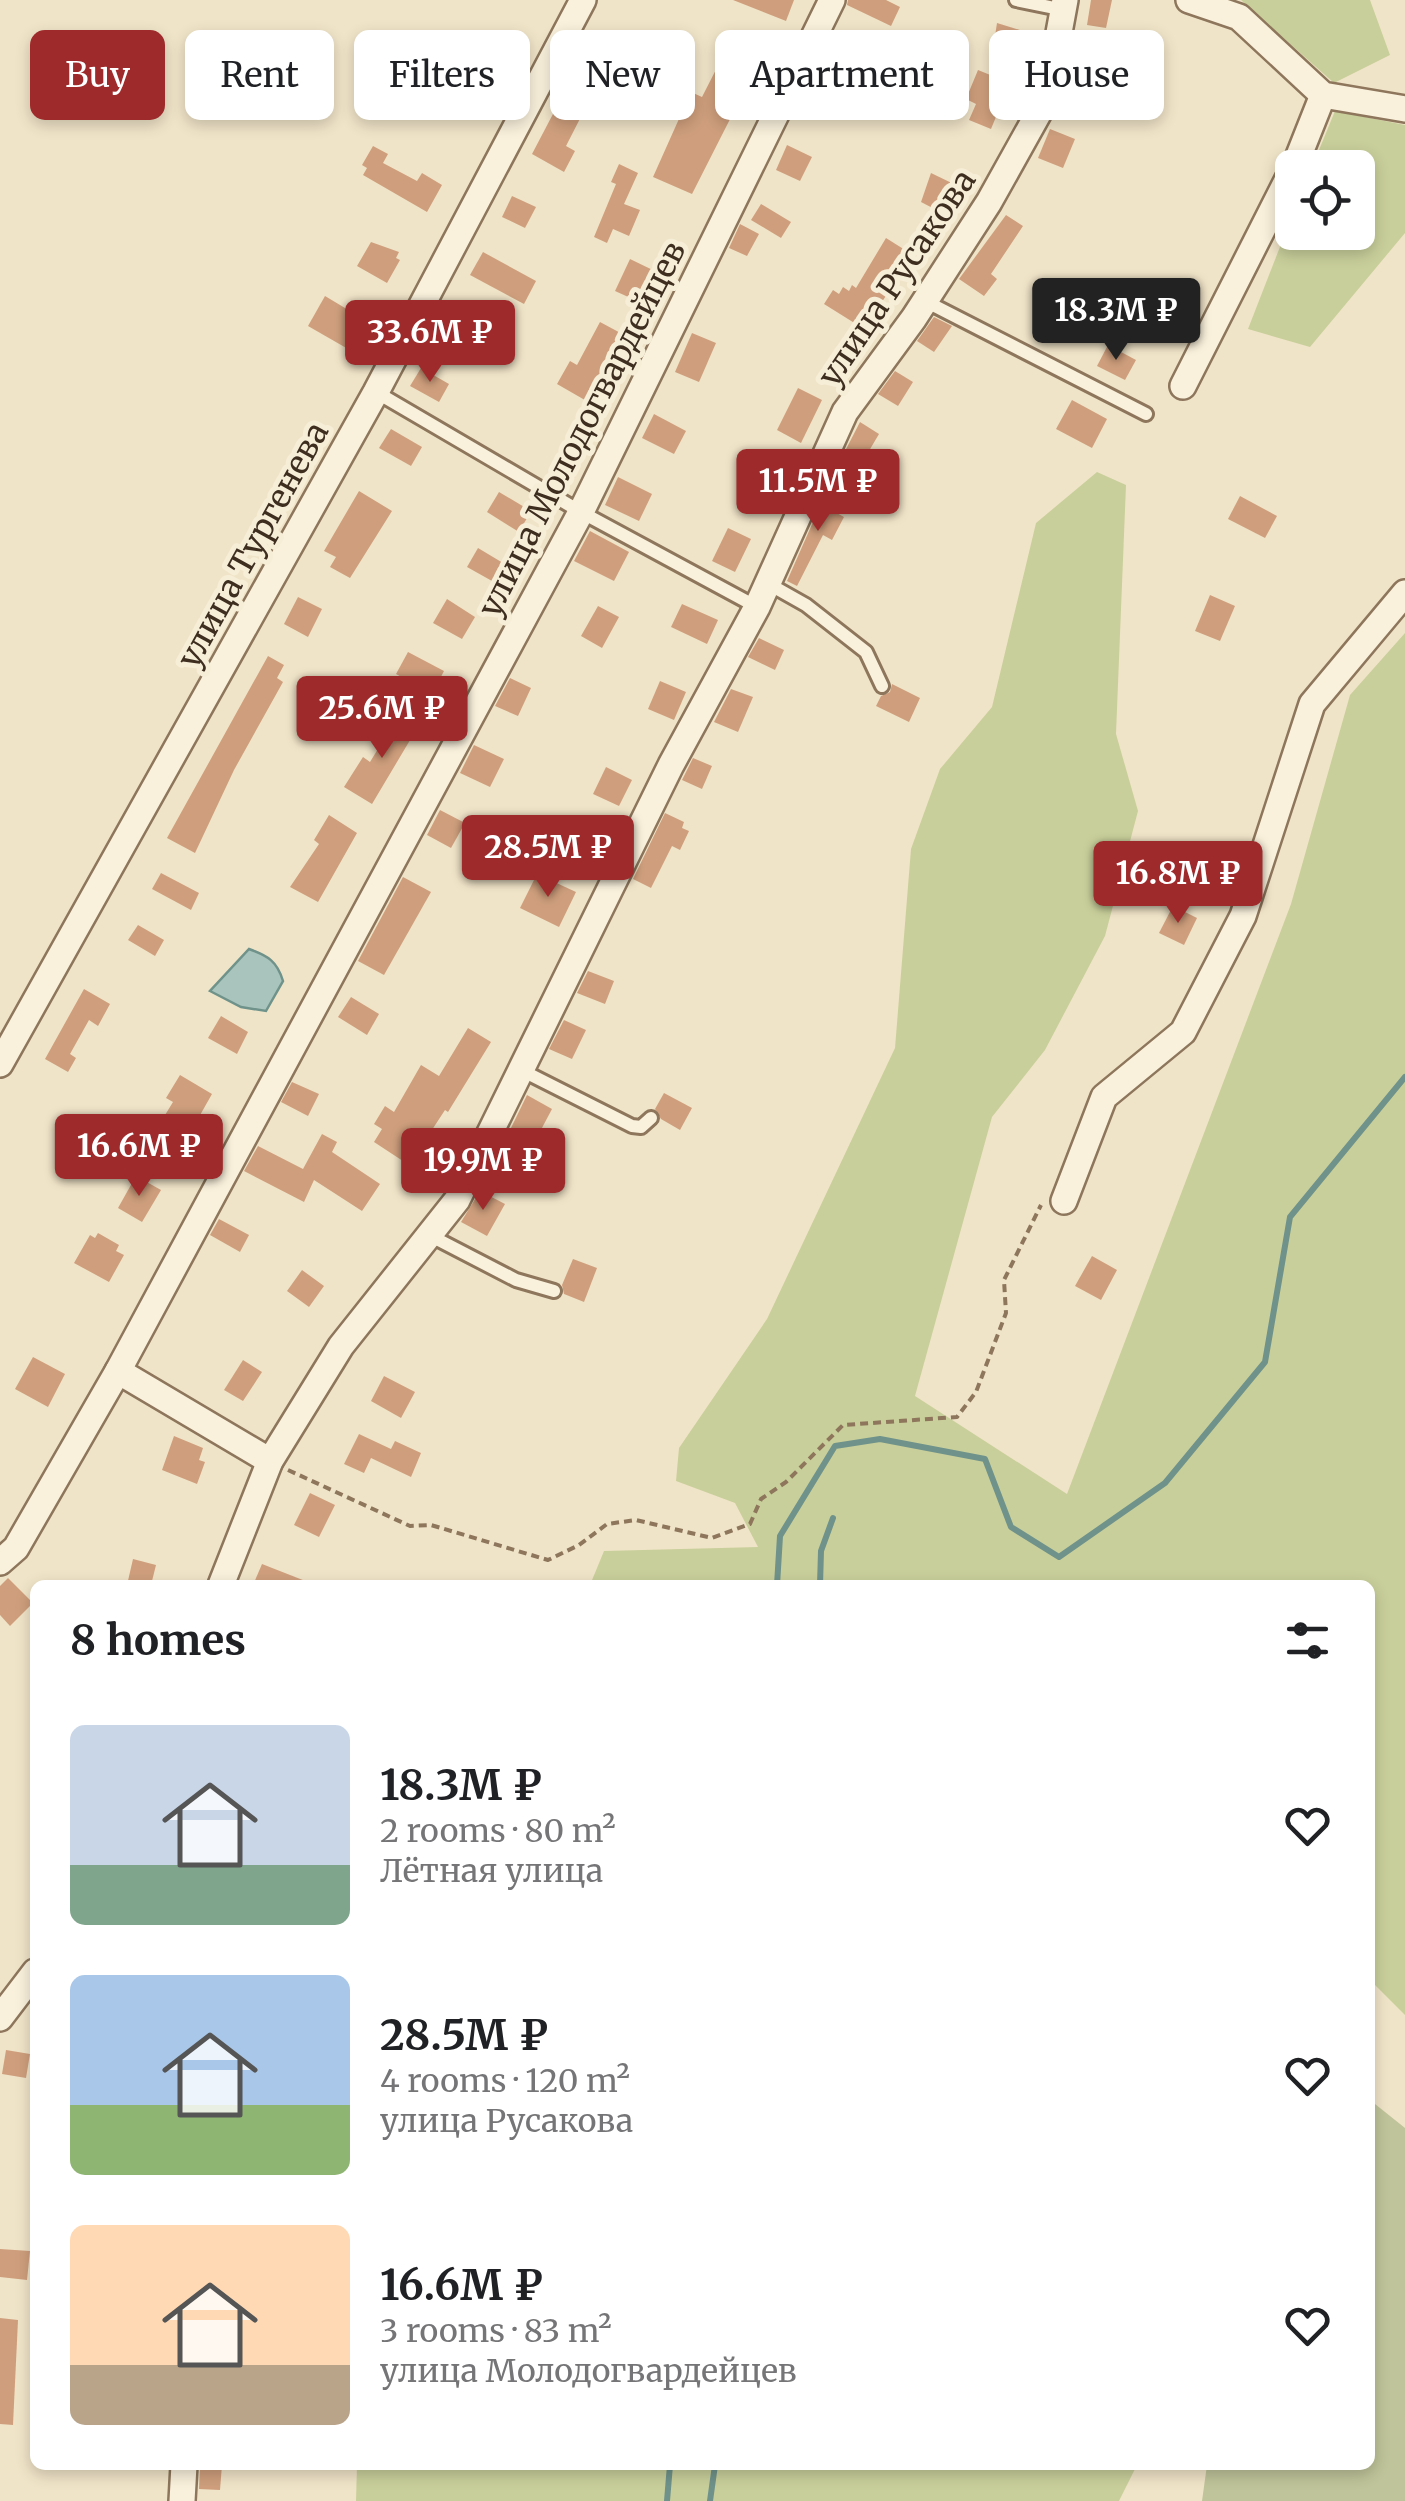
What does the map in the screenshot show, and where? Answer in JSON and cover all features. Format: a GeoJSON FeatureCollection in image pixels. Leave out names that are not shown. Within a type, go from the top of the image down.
{"type":"FeatureCollection","features":[{"type":"Feature","properties":{"kind":"street","name":"улица Тургенева"},"geometry":{"type":"LineString","coordinates":[[0,1064],[376,392],[583,0]]}},
{"type":"Feature","properties":{"kind":"street","name":"улица Молодогвардейцев"},"geometry":{"type":"LineString","coordinates":[[0,1562],[16,1548],[118,1371],[581,512],[832,0]]}},
{"type":"Feature","properties":{"kind":"street"},"geometry":{"type":"LineString","coordinates":[[1189,0],[1239,17],[1322,95],[1405,109]]}},
{"type":"Feature","properties":{"kind":"street","name":"улица Русакова"},"geometry":{"type":"LineString","coordinates":[[223,1580],[270,1462],[341,1346],[457,1200],[671,765],[762,595],[845,412],[990,202],[1048,98],[1065,5]]}},
{"type":"Feature","properties":{"kind":"street"},"geometry":{"type":"LineString","coordinates":[[1300,150],[1322,95]]}},
{"type":"Feature","properties":{"kind":"street"},"geometry":{"type":"LineString","coordinates":[[1183,386],[1275,205]]}},
{"type":"Feature","properties":{"kind":"street"},"geometry":{"type":"LineString","coordinates":[[1064,1201],[1104,1097],[1183,1032],[1244,916],[1312,704],[1405,593]]}},
{"type":"Feature","properties":{"kind":"street"},"geometry":{"type":"LineString","coordinates":[[118,1371],[270,1462]]}},
{"type":"Feature","properties":{"kind":"street"},"geometry":{"type":"LineString","coordinates":[[0,2018],[30,1979]]}},
{"type":"Feature","properties":{"kind":"street"},"geometry":{"type":"LineString","coordinates":[[182,2501],[184,2470]]}},
{"type":"Feature","properties":{"kind":"lane"},"geometry":{"type":"LineString","coordinates":[[1016,0],[1065,5]]}},
{"type":"Feature","properties":{"kind":"lane"},"geometry":{"type":"LineString","coordinates":[[925,301],[1146,414]]}},
{"type":"Feature","properties":{"kind":"lane"},"geometry":{"type":"LineString","coordinates":[[376,392],[581,512],[762,595],[806,605],[866,652],[882,686]]}},
{"type":"Feature","properties":{"kind":"lane"},"geometry":{"type":"LineString","coordinates":[[521,1070],[632,1126],[641,1128],[651,1118]]}},
{"type":"Feature","properties":{"kind":"lane"},"geometry":{"type":"LineString","coordinates":[[429,1236],[516,1280],[554,1291]]}},
{"type":"Feature","properties":{"kind":"path"},"geometry":{"type":"LineString","coordinates":[[270,1462],[410,1526],[432,1524],[548,1560],[608,1524],[636,1520],[712,1538],[750,1524],[761,1499],[786,1482],[843,1425],[957,1417],[976,1392],[1006,1314],[1004,1280],[1044,1198],[1064,1201]]}},
{"type":"Feature","properties":{"kind":"green space"},"geometry":{"type":"Polygon","coordinates":[[[1241,0],[1370,0],[1390,55],[1334,83],[1241,0]]]}},
{"type":"Feature","properties":{"kind":"green space"},"geometry":{"type":"Polygon","coordinates":[[[1335,111],[1405,125],[1405,233],[1310,347],[1248,329],[1279,250],[1375,250],[1375,150],[1319,150],[1335,111]]]}},
{"type":"Feature","properties":{"kind":"green space"},"geometry":{"type":"Polygon","coordinates":[[[1097,472],[1126,485],[1116,734],[1138,811],[1105,936],[1045,1050],[992,1117],[915,1396],[1067,1494],[1291,904],[1350,695],[1405,633],[1405,2015],[1375,1985],[1375,1580],[592,1580],[604,1551],[758,1547],[735,1503],[676,1481],[679,1448],[767,1319],[895,1048],[911,849],[940,769],[992,707],[1036,523],[1097,472]]]}},
{"type":"Feature","properties":{"kind":"green space"},"geometry":{"type":"Polygon","coordinates":[[[1375,2104],[1405,2128],[1405,2501],[1202,2501],[1206,2470],[1375,2470],[1375,2104]]]}},
{"type":"Feature","properties":{"kind":"green space"},"geometry":{"type":"Polygon","coordinates":[[[357,2470],[1134,2470],[1119,2501],[356,2501],[357,2470]]]}},
{"type":"Feature","properties":{"kind":"water"},"geometry":{"type":"Polygon","coordinates":[[[249,949],[271,960],[283,981],[266,1011],[241,1007],[210,991],[249,949]]]}},
{"type":"Feature","properties":{"kind":"building"},"geometry":{"type":"Polygon","coordinates":[[[733,0],[794,0],[786,21],[733,0]]]}},
{"type":"Feature","properties":{"kind":"building"},"geometry":{"type":"Polygon","coordinates":[[[848,0],[886,0],[900,7],[891,26],[847,5],[848,0]]]}},
{"type":"Feature","properties":{"kind":"building"},"geometry":{"type":"Polygon","coordinates":[[[1091,0],[1112,0],[1106,28],[1087,25],[1091,0]]]}},
{"type":"Feature","properties":{"kind":"building"},"geometry":{"type":"Polygon","coordinates":[[[997,23],[1020,30],[996,30],[997,23]]]}},
{"type":"Feature","properties":{"kind":"building"},"geometry":{"type":"Polygon","coordinates":[[[978,70],[989,74],[989,120],[995,120],[991,129],[969,120],[976,104],[969,100],[978,70]]]}},
{"type":"Feature","properties":{"kind":"building"},"geometry":{"type":"Polygon","coordinates":[[[715,72],[715,120],[730,120],[692,194],[653,177],[678,120],[695,120],[695,94],[702,97],[715,72]]]}},
{"type":"Feature","properties":{"kind":"building"},"geometry":{"type":"Polygon","coordinates":[[[550,120],[579,120],[566,146],[575,151],[564,172],[532,154],[550,120]]]}},
{"type":"Feature","properties":{"kind":"building"},"geometry":{"type":"Polygon","coordinates":[[[1050,129],[1075,139],[1063,168],[1038,158],[1050,129]]]}},
{"type":"Feature","properties":{"kind":"building"},"geometry":{"type":"Polygon","coordinates":[[[787,145],[812,157],[800,181],[776,170],[787,145]]]}},
{"type":"Feature","properties":{"kind":"building"},"geometry":{"type":"Polygon","coordinates":[[[373,146],[388,154],[383,163],[417,181],[422,173],[442,185],[427,212],[363,175],[367,168],[362,165],[373,146]]]}},
{"type":"Feature","properties":{"kind":"building"},"geometry":{"type":"Polygon","coordinates":[[[619,164],[638,173],[624,204],[640,210],[629,236],[613,229],[607,243],[594,237],[616,184],[611,182],[619,164]]]}},
{"type":"Feature","properties":{"kind":"building"},"geometry":{"type":"Polygon","coordinates":[[[931,173],[960,187],[946,215],[921,202],[931,173]]]}},
{"type":"Feature","properties":{"kind":"building"},"geometry":{"type":"Polygon","coordinates":[[[512,196],[536,207],[525,228],[502,217],[512,196]]]}},
{"type":"Feature","properties":{"kind":"building"},"geometry":{"type":"Polygon","coordinates":[[[761,204],[791,222],[781,238],[751,220],[761,204]]]}},
{"type":"Feature","properties":{"kind":"building"},"geometry":{"type":"Polygon","coordinates":[[[1006,215],[1023,226],[991,274],[997,279],[984,296],[959,279],[1006,215]]]}},
{"type":"Feature","properties":{"kind":"building"},"geometry":{"type":"Polygon","coordinates":[[[740,224],[759,234],[747,256],[729,248],[740,224]]]}},
{"type":"Feature","properties":{"kind":"building"},"geometry":{"type":"Polygon","coordinates":[[[886,238],[913,255],[864,329],[824,304],[833,290],[839,294],[843,287],[849,291],[852,285],[856,288],[886,238]]]}},
{"type":"Feature","properties":{"kind":"building"},"geometry":{"type":"Polygon","coordinates":[[[371,242],[399,252],[396,258],[400,260],[387,283],[357,266],[371,242]]]}},
{"type":"Feature","properties":{"kind":"building"},"geometry":{"type":"Polygon","coordinates":[[[483,252],[536,281],[524,304],[470,275],[483,252]]]}},
{"type":"Feature","properties":{"kind":"building"},"geometry":{"type":"Polygon","coordinates":[[[630,259],[661,274],[646,305],[615,291],[630,259]]]}},
{"type":"Feature","properties":{"kind":"building"},"geometry":{"type":"Polygon","coordinates":[[[325,296],[365,320],[348,349],[308,326],[325,296]]]}},
{"type":"Feature","properties":{"kind":"building"},"geometry":{"type":"Polygon","coordinates":[[[448,303],[485,324],[473,347],[435,326],[448,303]]]}},
{"type":"Feature","properties":{"kind":"building"},"geometry":{"type":"Polygon","coordinates":[[[934,317],[952,326],[934,352],[917,341],[934,317]]]}},
{"type":"Feature","properties":{"kind":"building"},"geometry":{"type":"Polygon","coordinates":[[[600,322],[628,337],[590,403],[557,384],[570,361],[577,365],[600,322]]]}},
{"type":"Feature","properties":{"kind":"building"},"geometry":{"type":"Polygon","coordinates":[[[692,333],[716,343],[699,382],[675,372],[692,333]]]}},
{"type":"Feature","properties":{"kind":"building"},"geometry":{"type":"Polygon","coordinates":[[[1108,345],[1136,360],[1125,380],[1097,366],[1108,345]]]}},
{"type":"Feature","properties":{"kind":"building"},"geometry":{"type":"Polygon","coordinates":[[[421,368],[449,384],[439,402],[410,386],[421,368]]]}},
{"type":"Feature","properties":{"kind":"building"},"geometry":{"type":"Polygon","coordinates":[[[895,371],[913,382],[898,406],[878,394],[895,371]]]}},
{"type":"Feature","properties":{"kind":"building"},"geometry":{"type":"Polygon","coordinates":[[[798,388],[822,400],[801,443],[777,430],[798,388]]]}},
{"type":"Feature","properties":{"kind":"building"},"geometry":{"type":"Polygon","coordinates":[[[1072,400],[1107,419],[1092,448],[1056,429],[1072,400]]]}},
{"type":"Feature","properties":{"kind":"building"},"geometry":{"type":"Polygon","coordinates":[[[654,414],[686,431],[674,454],[642,438],[654,414]]]}},
{"type":"Feature","properties":{"kind":"building"},"geometry":{"type":"Polygon","coordinates":[[[860,422],[879,434],[860,466],[843,455],[860,422]]]}},
{"type":"Feature","properties":{"kind":"building"},"geometry":{"type":"Polygon","coordinates":[[[391,429],[422,447],[411,466],[379,448],[391,429]]]}},
{"type":"Feature","properties":{"kind":"building"},"geometry":{"type":"Polygon","coordinates":[[[759,456],[785,468],[769,504],[743,492],[759,456]]]}},
{"type":"Feature","properties":{"kind":"building"},"geometry":{"type":"Polygon","coordinates":[[[618,477],[652,494],[639,521],[605,505],[618,477]]]}},
{"type":"Feature","properties":{"kind":"building"},"geometry":{"type":"Polygon","coordinates":[[[828,488],[842,495],[833,511],[844,517],[832,540],[823,535],[797,586],[787,581],[828,488]]]}},
{"type":"Feature","properties":{"kind":"building"},"geometry":{"type":"Polygon","coordinates":[[[359,491],[392,511],[350,578],[330,567],[336,557],[324,551],[359,491]]]}},
{"type":"Feature","properties":{"kind":"building"},"geometry":{"type":"Polygon","coordinates":[[[499,492],[531,511],[519,532],[487,512],[499,492]]]}},
{"type":"Feature","properties":{"kind":"building"},"geometry":{"type":"Polygon","coordinates":[[[1240,496],[1277,516],[1265,538],[1228,519],[1240,496]]]}},
{"type":"Feature","properties":{"kind":"building"},"geometry":{"type":"Polygon","coordinates":[[[728,528],[751,539],[735,572],[712,561],[728,528]]]}},
{"type":"Feature","properties":{"kind":"building"},"geometry":{"type":"Polygon","coordinates":[[[590,531],[629,552],[614,581],[574,561],[590,531]]]}},
{"type":"Feature","properties":{"kind":"building"},"geometry":{"type":"Polygon","coordinates":[[[478,548],[503,563],[492,581],[467,567],[478,548]]]}},
{"type":"Feature","properties":{"kind":"building"},"geometry":{"type":"Polygon","coordinates":[[[1210,595],[1235,606],[1220,641],[1195,631],[1210,595]]]}},
{"type":"Feature","properties":{"kind":"building"},"geometry":{"type":"Polygon","coordinates":[[[298,597],[322,609],[308,637],[284,624],[298,597]]]}},
{"type":"Feature","properties":{"kind":"building"},"geometry":{"type":"Polygon","coordinates":[[[447,599],[475,617],[462,639],[433,623],[447,599]]]}},
{"type":"Feature","properties":{"kind":"building"},"geometry":{"type":"Polygon","coordinates":[[[682,604],[718,620],[707,644],[671,627],[682,604]]]}},
{"type":"Feature","properties":{"kind":"building"},"geometry":{"type":"Polygon","coordinates":[[[598,606],[619,617],[602,648],[581,636],[598,606]]]}},
{"type":"Feature","properties":{"kind":"building"},"geometry":{"type":"Polygon","coordinates":[[[759,638],[784,650],[775,670],[748,657],[759,638]]]}},
{"type":"Feature","properties":{"kind":"building"},"geometry":{"type":"Polygon","coordinates":[[[408,652],[444,671],[432,694],[396,674],[408,652]]]}},
{"type":"Feature","properties":{"kind":"building"},"geometry":{"type":"Polygon","coordinates":[[[268,656],[284,665],[277,678],[283,682],[234,770],[195,853],[167,838],[268,656]]]}},
{"type":"Feature","properties":{"kind":"building"},"geometry":{"type":"Polygon","coordinates":[[[510,678],[531,688],[518,716],[495,706],[510,678]]]}},
{"type":"Feature","properties":{"kind":"building"},"geometry":{"type":"Polygon","coordinates":[[[660,681],[686,692],[674,720],[648,709],[660,681]]]}},
{"type":"Feature","properties":{"kind":"building"},"geometry":{"type":"Polygon","coordinates":[[[892,684],[920,698],[909,722],[876,706],[881,696],[890,692],[892,684]]]}},
{"type":"Feature","properties":{"kind":"building"},"geometry":{"type":"Polygon","coordinates":[[[731,689],[753,697],[738,732],[714,722],[731,689]]]}},
{"type":"Feature","properties":{"kind":"building"},"geometry":{"type":"Polygon","coordinates":[[[400,713],[419,725],[372,804],[344,787],[363,757],[370,762],[400,713]]]}},
{"type":"Feature","properties":{"kind":"building"},"geometry":{"type":"Polygon","coordinates":[[[474,745],[504,759],[490,787],[460,773],[474,745]]]}},
{"type":"Feature","properties":{"kind":"building"},"geometry":{"type":"Polygon","coordinates":[[[693,758],[712,766],[702,789],[682,780],[693,758]]]}},
{"type":"Feature","properties":{"kind":"building"},"geometry":{"type":"Polygon","coordinates":[[[606,767],[632,780],[619,806],[593,794],[606,767]]]}},
{"type":"Feature","properties":{"kind":"building"},"geometry":{"type":"Polygon","coordinates":[[[440,810],[465,823],[451,848],[427,835],[440,810]]]}},
{"type":"Feature","properties":{"kind":"building"},"geometry":{"type":"Polygon","coordinates":[[[665,813],[684,822],[682,828],[689,831],[680,850],[672,846],[651,888],[633,879],[665,813]]]}},
{"type":"Feature","properties":{"kind":"building"},"geometry":{"type":"Polygon","coordinates":[[[329,815],[357,833],[318,902],[290,887],[319,844],[314,840],[329,815]]]}},
{"type":"Feature","properties":{"kind":"building"},"geometry":{"type":"Polygon","coordinates":[[[161,873],[199,893],[191,910],[152,889],[161,873]]]}},
{"type":"Feature","properties":{"kind":"building"},"geometry":{"type":"Polygon","coordinates":[[[537,874],[576,892],[559,927],[520,908],[537,874]]]}},
{"type":"Feature","properties":{"kind":"building"},"geometry":{"type":"Polygon","coordinates":[[[403,877],[431,892],[384,975],[358,961],[403,877]]]}},
{"type":"Feature","properties":{"kind":"building"},"geometry":{"type":"Polygon","coordinates":[[[1173,906],[1197,918],[1184,945],[1159,933],[1173,906]]]}},
{"type":"Feature","properties":{"kind":"building"},"geometry":{"type":"Polygon","coordinates":[[[138,925],[164,940],[155,956],[128,940],[138,925]]]}},
{"type":"Feature","properties":{"kind":"building"},"geometry":{"type":"Polygon","coordinates":[[[588,971],[614,981],[605,1004],[577,993],[588,971]]]}},
{"type":"Feature","properties":{"kind":"building"},"geometry":{"type":"Polygon","coordinates":[[[84,989],[110,1004],[98,1026],[89,1020],[70,1054],[76,1058],[68,1072],[45,1059],[84,989]]]}},
{"type":"Feature","properties":{"kind":"building"},"geometry":{"type":"Polygon","coordinates":[[[351,997],[379,1014],[367,1035],[338,1017],[351,997]]]}},
{"type":"Feature","properties":{"kind":"building"},"geometry":{"type":"Polygon","coordinates":[[[221,1016],[248,1032],[237,1054],[208,1038],[221,1016]]]}},
{"type":"Feature","properties":{"kind":"building"},"geometry":{"type":"Polygon","coordinates":[[[564,1020],[586,1030],[572,1059],[549,1049],[564,1020]]]}},
{"type":"Feature","properties":{"kind":"building"},"geometry":{"type":"Polygon","coordinates":[[[468,1028],[491,1042],[448,1112],[445,1110],[409,1165],[374,1142],[382,1129],[374,1124],[385,1106],[394,1112],[421,1065],[439,1076],[468,1028]]]}},
{"type":"Feature","properties":{"kind":"building"},"geometry":{"type":"Polygon","coordinates":[[[180,1075],[212,1094],[178,1154],[151,1138],[173,1102],[166,1098],[180,1075]]]}},
{"type":"Feature","properties":{"kind":"building"},"geometry":{"type":"Polygon","coordinates":[[[292,1082],[319,1094],[308,1116],[281,1102],[292,1082]]]}},
{"type":"Feature","properties":{"kind":"building"},"geometry":{"type":"Polygon","coordinates":[[[664,1093],[692,1108],[680,1130],[661,1119],[655,1109],[664,1093]]]}},
{"type":"Feature","properties":{"kind":"building"},"geometry":{"type":"Polygon","coordinates":[[[527,1095],[552,1109],[534,1143],[510,1130],[527,1095]]]}},
{"type":"Feature","properties":{"kind":"building"},"geometry":{"type":"Polygon","coordinates":[[[322,1134],[337,1142],[332,1152],[380,1184],[362,1211],[314,1180],[304,1202],[244,1171],[258,1146],[303,1169],[322,1134]]]}},
{"type":"Feature","properties":{"kind":"building"},"geometry":{"type":"Polygon","coordinates":[[[136,1176],[161,1190],[142,1222],[118,1208],[136,1176]]]}},
{"type":"Feature","properties":{"kind":"building"},"geometry":{"type":"Polygon","coordinates":[[[480,1191],[505,1204],[487,1236],[461,1222],[480,1191]]]}},
{"type":"Feature","properties":{"kind":"building"},"geometry":{"type":"Polygon","coordinates":[[[219,1219],[249,1235],[240,1252],[210,1235],[219,1219]]]}},
{"type":"Feature","properties":{"kind":"building"},"geometry":{"type":"Polygon","coordinates":[[[98,1233],[119,1245],[116,1251],[124,1255],[109,1282],[74,1263],[90,1235],[95,1238],[98,1233]]]}},
{"type":"Feature","properties":{"kind":"building"},"geometry":{"type":"Polygon","coordinates":[[[1092,1256],[1117,1270],[1101,1300],[1075,1286],[1092,1256]]]}},
{"type":"Feature","properties":{"kind":"building"},"geometry":{"type":"Polygon","coordinates":[[[573,1259],[597,1268],[584,1302],[564,1294],[562,1285],[573,1259]]]}},
{"type":"Feature","properties":{"kind":"building"},"geometry":{"type":"Polygon","coordinates":[[[302,1270],[324,1286],[309,1307],[287,1291],[302,1270]]]}},
{"type":"Feature","properties":{"kind":"building"},"geometry":{"type":"Polygon","coordinates":[[[33,1357],[65,1374],[48,1407],[15,1389],[33,1357]]]}},
{"type":"Feature","properties":{"kind":"building"},"geometry":{"type":"Polygon","coordinates":[[[243,1360],[262,1372],[243,1401],[224,1390],[243,1360]]]}},
{"type":"Feature","properties":{"kind":"building"},"geometry":{"type":"Polygon","coordinates":[[[384,1376],[415,1392],[401,1418],[371,1401],[384,1376]]]}},
{"type":"Feature","properties":{"kind":"building"},"geometry":{"type":"Polygon","coordinates":[[[359,1434],[391,1449],[395,1441],[421,1453],[411,1477],[371,1458],[364,1473],[344,1464],[359,1434]]]}},
{"type":"Feature","properties":{"kind":"building"},"geometry":{"type":"Polygon","coordinates":[[[174,1436],[203,1448],[199,1460],[205,1462],[197,1484],[162,1470],[174,1436]]]}},
{"type":"Feature","properties":{"kind":"building"},"geometry":{"type":"Polygon","coordinates":[[[310,1493],[335,1505],[319,1537],[294,1525],[310,1493]]]}},
{"type":"Feature","properties":{"kind":"building"},"geometry":{"type":"Polygon","coordinates":[[[133,1559],[156,1565],[152,1580],[128,1580],[133,1559]]]}},
{"type":"Feature","properties":{"kind":"building"},"geometry":{"type":"Polygon","coordinates":[[[262,1564],[303,1580],[255,1580],[262,1564]]]}},
{"type":"Feature","properties":{"kind":"building"},"geometry":{"type":"Polygon","coordinates":[[[8,1578],[30,1600],[30,1606],[10,1626],[0,1615],[0,1586],[8,1578]]]}},
{"type":"Feature","properties":{"kind":"building"},"geometry":{"type":"Polygon","coordinates":[[[6,2050],[30,2054],[26,2078],[2,2074],[6,2050]]]}},
{"type":"Feature","properties":{"kind":"building"},"geometry":{"type":"Polygon","coordinates":[[[0,2249],[30,2251],[27,2280],[0,2277],[0,2249]]]}},
{"type":"Feature","properties":{"kind":"building"},"geometry":{"type":"Polygon","coordinates":[[[0,2318],[18,2320],[13,2425],[0,2424],[0,2318]]]}},
{"type":"Feature","properties":{"kind":"building"},"geometry":{"type":"Polygon","coordinates":[[[200,2470],[222,2470],[220,2490],[199,2489],[200,2470]]]}},
{"type":"Feature","properties":{"kind":"waterway"},"geometry":{"type":"LineString","coordinates":[[777,1580],[780,1536],[835,1446],[880,1439],[985,1459],[1011,1527],[1059,1557],[1165,1483],[1265,1362],[1290,1217],[1405,1077]]}},
{"type":"Feature","properties":{"kind":"waterway"},"geometry":{"type":"LineString","coordinates":[[820,1580],[821,1551],[833,1518]]}},
{"type":"Feature","properties":{"kind":"waterway"},"geometry":{"type":"LineString","coordinates":[[667,2501],[670,2470]]}},
{"type":"Feature","properties":{"kind":"waterway"},"geometry":{"type":"LineString","coordinates":[[710,2501],[714,2470]]}}]}
